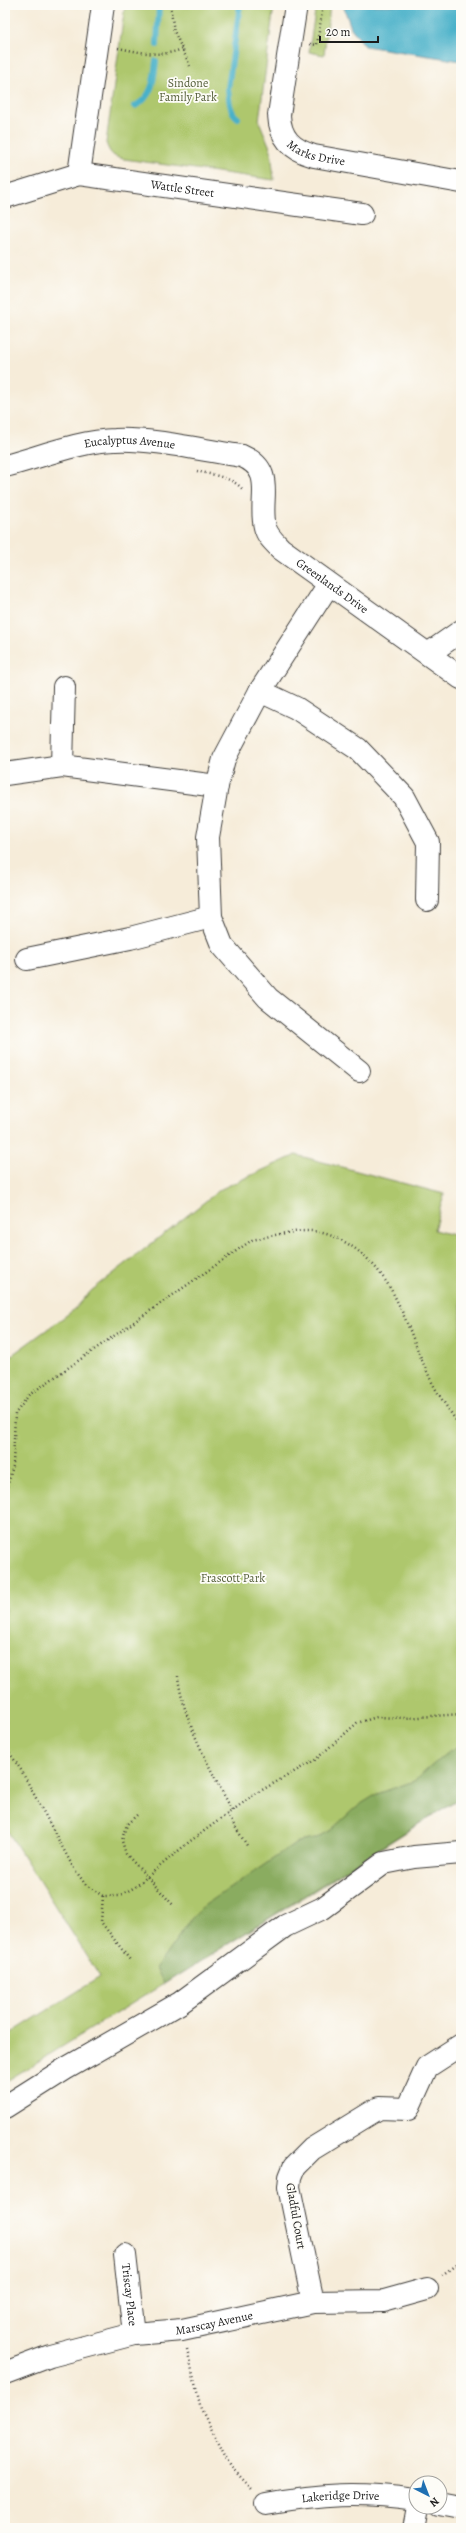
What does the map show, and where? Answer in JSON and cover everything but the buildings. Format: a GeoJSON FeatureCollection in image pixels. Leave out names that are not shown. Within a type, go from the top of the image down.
{"type":"FeatureCollection","features":[{"type":"Feature","properties":{"kind":"street"},"geometry":{"type":"LineString","coordinates":[[79,174],[102,5]]}},
{"type":"Feature","properties":{"kind":"street","name":"Marks Drive"},"geometry":{"type":"LineString","coordinates":[[296,5],[279,115],[282,132],[290,145],[296,151],[314,156],[461,182]]}},
{"type":"Feature","properties":{"kind":"street","name":"Wattle Street"},"geometry":{"type":"LineString","coordinates":[[5,197],[79,174],[362,214]]}},
{"type":"Feature","properties":{"kind":"street","name":"Eucalyptus Avenue"},"geometry":{"type":"LineString","coordinates":[[5,466],[93,443],[115,440],[136,441],[242,456],[255,462]]}},
{"type":"Feature","properties":{"kind":"street","name":"Greenlands Drive"},"geometry":{"type":"LineString","coordinates":[[255,462],[262,474],[265,526],[270,539],[281,549],[329,584],[461,678]]}},
{"type":"Feature","properties":{"kind":"street"},"geometry":{"type":"LineString","coordinates":[[329,584],[260,691],[224,759],[217,786],[208,837],[211,917],[222,945],[268,998],[359,1071]]}},
{"type":"Feature","properties":{"kind":"street"},"geometry":{"type":"LineString","coordinates":[[428,654],[461,631]]}},
{"type":"Feature","properties":{"kind":"street"},"geometry":{"type":"LineString","coordinates":[[62,766],[64,687]]}},
{"type":"Feature","properties":{"kind":"street"},"geometry":{"type":"LineString","coordinates":[[260,691],[296,708],[358,749],[404,797],[428,842],[427,900]]}},
{"type":"Feature","properties":{"kind":"street"},"geometry":{"type":"LineString","coordinates":[[5,774],[62,766],[217,786]]}},
{"type":"Feature","properties":{"kind":"street"},"geometry":{"type":"LineString","coordinates":[[27,959],[130,938],[211,917]]}},
{"type":"Feature","properties":{"kind":"street"},"geometry":{"type":"LineString","coordinates":[[5,2107],[65,2069],[180,2003],[285,1926],[323,1908],[384,1863],[414,1857],[461,1853]]}},
{"type":"Feature","properties":{"kind":"street","name":"Gladful Court"},"geometry":{"type":"LineString","coordinates":[[313,2302],[289,2187],[290,2177],[294,2167],[312,2149],[379,2108],[408,2109],[427,2067],[461,2044]]}},
{"type":"Feature","properties":{"kind":"street","name":"Triscay Place"},"geometry":{"type":"LineString","coordinates":[[125,2255],[134,2334]]}},
{"type":"Feature","properties":{"kind":"street","name":"Marscay Avenue"},"geometry":{"type":"LineString","coordinates":[[5,2373],[50,2356],[134,2334],[182,2330],[313,2302],[384,2301],[427,2289]]}},
{"type":"Feature","properties":{"kind":"street","name":"Lakeridge Drive"},"geometry":{"type":"LineString","coordinates":[[266,2504],[319,2495],[374,2494],[408,2499]]}},
{"type":"Feature","properties":{"kind":"street"},"geometry":{"type":"LineString","coordinates":[[448,2506],[461,2508]]}},
{"type":"Feature","properties":{"kind":"street"},"geometry":{"type":"LineString","coordinates":[[414,2528],[416,2515]]}},
{"type":"Feature","properties":{"kind":"path"},"geometry":{"type":"LineString","coordinates":[[170,5],[170,21],[190,66]]}},
{"type":"Feature","properties":{"kind":"path"},"geometry":{"type":"LineString","coordinates":[[97,45],[157,54],[170,54],[182,49]]}},
{"type":"Feature","properties":{"kind":"path"},"geometry":{"type":"LineString","coordinates":[[192,470],[220,477],[237,484],[246,496]]}},
{"type":"Feature","properties":{"kind":"path"},"geometry":{"type":"LineString","coordinates":[[5,1494],[13,1466],[15,1414],[29,1395],[252,1240],[285,1232],[310,1231],[335,1237],[360,1250],[381,1271],[402,1312],[429,1377],[461,1428]]}},
{"type":"Feature","properties":{"kind":"path"},"geometry":{"type":"LineString","coordinates":[[178,1676],[180,1690],[196,1736],[232,1810]]}},
{"type":"Feature","properties":{"kind":"path"},"geometry":{"type":"LineString","coordinates":[[5,1746],[21,1770],[73,1867],[86,1885],[103,1896],[119,1896],[255,1794],[315,1760],[348,1729],[362,1721],[377,1717],[405,1718],[461,1714]]}},
{"type":"Feature","properties":{"kind":"path"},"geometry":{"type":"LineString","coordinates":[[228,1814],[248,1847]]}},
{"type":"Feature","properties":{"kind":"path"},"geometry":{"type":"LineString","coordinates":[[137,1816],[128,1823],[122,1841],[126,1854],[174,1906]]}},
{"type":"Feature","properties":{"kind":"path"},"geometry":{"type":"LineString","coordinates":[[103,1896],[101,1922],[130,1960]]}},
{"type":"Feature","properties":{"kind":"path"},"geometry":{"type":"LineString","coordinates":[[427,2289],[461,2261],[459,2258],[461,2256]]}},
{"type":"Feature","properties":{"kind":"path"},"geometry":{"type":"LineString","coordinates":[[182,2330],[201,2409],[231,2467],[266,2504]]}},
{"type":"Feature","properties":{"kind":"green space","name":"Sindone Family Park"},"geometry":{"type":"Polygon","coordinates":[[[125,5],[274,5],[259,121],[271,150],[274,180],[124,159],[115,156],[109,150],[106,143],[125,5]]]}},
{"type":"Feature","properties":{"kind":"green space"},"geometry":{"type":"Polygon","coordinates":[[[316,5],[330,5],[324,55],[309,52],[316,5]]]}},
{"type":"Feature","properties":{"kind":"green space","name":"Frascott Park"},"geometry":{"type":"Polygon","coordinates":[[[296,1155],[444,1194],[434,1230],[461,1237],[461,1797],[306,1896],[5,2082],[5,2037],[100,1977],[5,1827],[5,1360],[75,1309],[91,1291],[221,1189],[296,1155]]]}},
{"type":"Feature","properties":{"kind":"green space"},"geometry":{"type":"Polygon","coordinates":[[[461,1745],[461,1797],[164,1984],[156,1968],[192,1918],[205,1905],[298,1842],[315,1839],[331,1830],[356,1807],[377,1794],[414,1781],[449,1751],[461,1745]]]}},
{"type":"Feature","properties":{"kind":"water"},"geometry":{"type":"Polygon","coordinates":[[[343,5],[461,5],[461,61],[365,46],[351,28],[343,5]]]}},
{"type":"Feature","properties":{"kind":"waterway"},"geometry":{"type":"LineString","coordinates":[[157,45],[159,5]]}},
{"type":"Feature","properties":{"kind":"waterway"},"geometry":{"type":"LineString","coordinates":[[238,118],[231,109],[228,88],[240,5]]}},
{"type":"Feature","properties":{"kind":"waterway"},"geometry":{"type":"LineString","coordinates":[[135,106],[146,98],[152,87],[156,61]]}}]}
